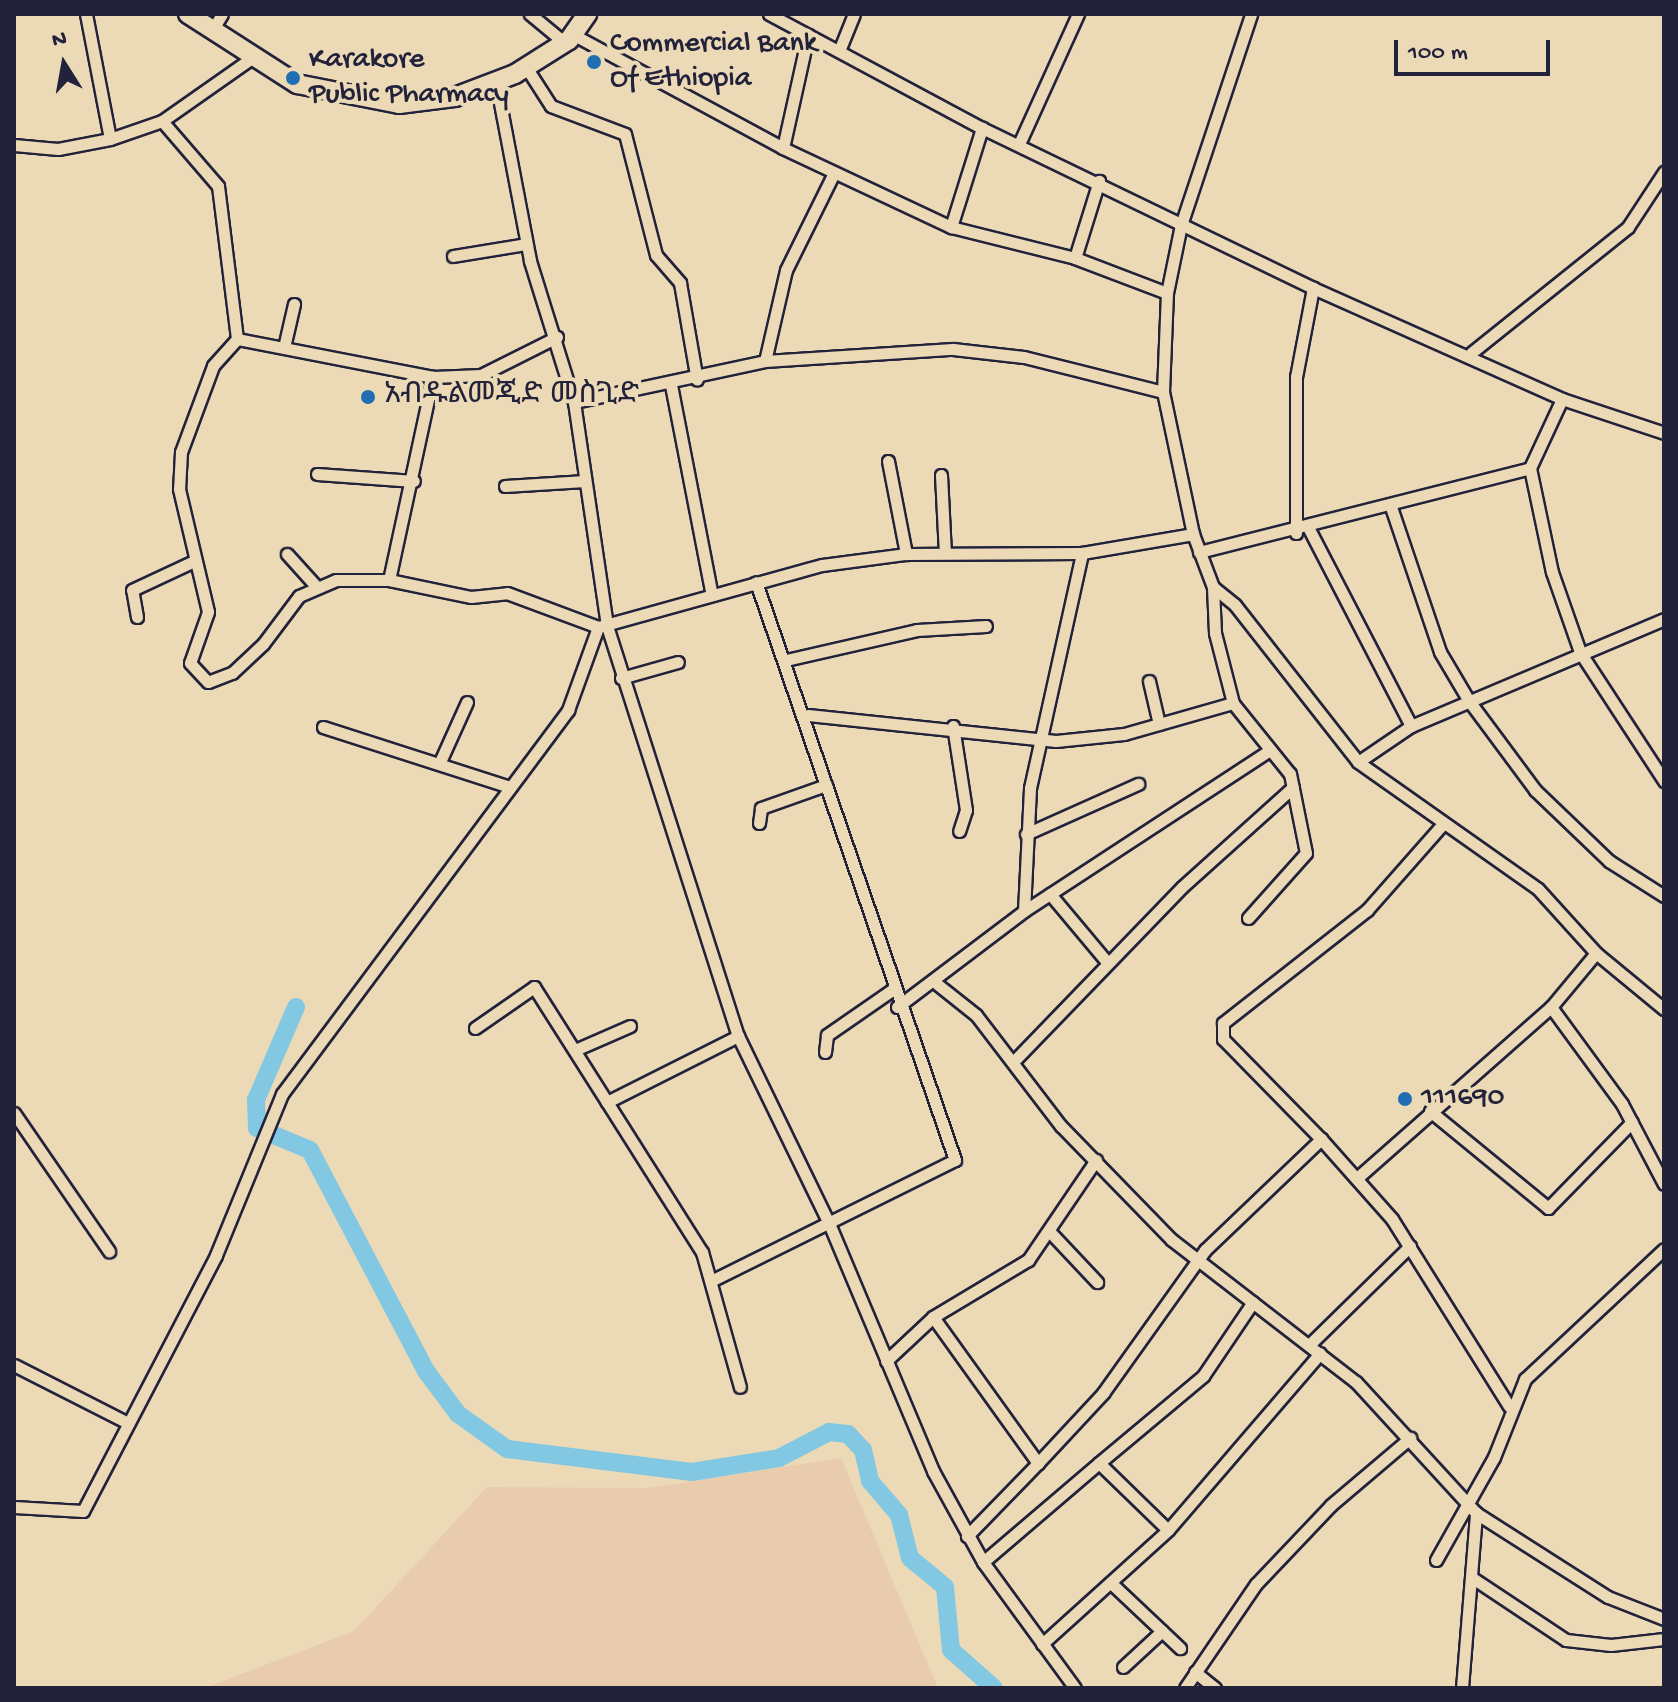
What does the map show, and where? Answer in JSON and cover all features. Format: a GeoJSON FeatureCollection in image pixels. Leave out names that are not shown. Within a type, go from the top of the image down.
{"type":"FeatureCollection","features":[{"type":"Feature","properties":{"kind":"highway"},"geometry":{"type":"LineString","coordinates":[[188,14],[218,21],[253,57],[297,84],[370,103],[455,97],[496,82],[569,39],[587,14]]}},
{"type":"Feature","properties":{"kind":"street"},"geometry":{"type":"LineString","coordinates":[[86,14],[110,139]]}},
{"type":"Feature","properties":{"kind":"street"},"geometry":{"type":"LineString","coordinates":[[530,14],[569,39],[783,148],[832,177],[951,227],[1075,258],[1167,293]]}},
{"type":"Feature","properties":{"kind":"street"},"geometry":{"type":"LineString","coordinates":[[769,14],[982,128],[1099,181],[1181,225],[1313,288],[1471,353],[1562,399],[1664,433]]}},
{"type":"Feature","properties":{"kind":"street"},"geometry":{"type":"LineString","coordinates":[[839,51],[854,14]]}},
{"type":"Feature","properties":{"kind":"street"},"geometry":{"type":"LineString","coordinates":[[1019,144],[1078,14]]}},
{"type":"Feature","properties":{"kind":"street"},"geometry":{"type":"LineString","coordinates":[[1248,918],[1305,857],[1293,787],[1270,750],[1233,703],[1215,633],[1213,587],[1193,534],[1163,392],[1167,293],[1181,225],[1251,14]]}},
{"type":"Feature","properties":{"kind":"street"},"geometry":{"type":"LineString","coordinates":[[783,148],[808,35]]}},
{"type":"Feature","properties":{"kind":"street"},"geometry":{"type":"LineString","coordinates":[[14,145],[58,149],[110,139],[162,121],[253,57]]}},
{"type":"Feature","properties":{"kind":"street"},"geometry":{"type":"LineString","coordinates":[[526,67],[551,106],[625,134],[656,255],[680,283],[697,380]]}},
{"type":"Feature","properties":{"kind":"street"},"geometry":{"type":"LineString","coordinates":[[496,82],[526,244],[557,337],[574,402],[603,626],[738,1036],[828,1221],[886,1361],[967,1536],[1075,1688]]}},
{"type":"Feature","properties":{"kind":"street"},"geometry":{"type":"LineString","coordinates":[[162,121],[218,186],[237,339],[207,378],[181,452],[179,489],[208,612],[190,663],[208,682],[232,673],[315,585],[389,580],[471,597],[507,593],[603,626],[756,582],[906,554],[1082,553],[1193,534]]}},
{"type":"Feature","properties":{"kind":"street"},"geometry":{"type":"LineString","coordinates":[[951,227],[982,128]]}},
{"type":"Feature","properties":{"kind":"street"},"geometry":{"type":"LineString","coordinates":[[1471,353],[1628,227],[1664,172]]}},
{"type":"Feature","properties":{"kind":"street"},"geometry":{"type":"LineString","coordinates":[[765,361],[786,270],[832,177]]}},
{"type":"Feature","properties":{"kind":"street"},"geometry":{"type":"LineString","coordinates":[[1075,258],[1099,181]]}},
{"type":"Feature","properties":{"kind":"street"},"geometry":{"type":"LineString","coordinates":[[453,256],[526,244]]}},
{"type":"Feature","properties":{"kind":"street"},"geometry":{"type":"LineString","coordinates":[[1296,533],[1296,377],[1313,288]]}},
{"type":"Feature","properties":{"kind":"street"},"geometry":{"type":"LineString","coordinates":[[285,343],[294,304]]}},
{"type":"Feature","properties":{"kind":"street"},"geometry":{"type":"LineString","coordinates":[[237,339],[285,343],[433,377],[481,375],[557,337]]}},
{"type":"Feature","properties":{"kind":"street"},"geometry":{"type":"LineString","coordinates":[[574,402],[697,380],[765,361],[953,349],[1024,357],[1163,392]]}},
{"type":"Feature","properties":{"kind":"street"},"geometry":{"type":"LineString","coordinates":[[389,580],[414,481],[433,377]]}},
{"type":"Feature","properties":{"kind":"street"},"geometry":{"type":"LineString","coordinates":[[671,385],[712,595]]}},
{"type":"Feature","properties":{"kind":"street"},"geometry":{"type":"LineString","coordinates":[[1562,399],[1530,468],[1552,572],[1580,652],[1664,781]]}},
{"type":"Feature","properties":{"kind":"street"},"geometry":{"type":"LineString","coordinates":[[888,461],[906,554]]}},
{"type":"Feature","properties":{"kind":"street"},"geometry":{"type":"LineString","coordinates":[[1199,552],[1296,533],[1390,504],[1530,468]]}},
{"type":"Feature","properties":{"kind":"street"},"geometry":{"type":"LineString","coordinates":[[317,474],[414,481]]}},
{"type":"Feature","properties":{"kind":"street"},"geometry":{"type":"LineString","coordinates":[[941,475],[945,553]]}},
{"type":"Feature","properties":{"kind":"street"},"geometry":{"type":"LineString","coordinates":[[505,486],[585,481]]}},
{"type":"Feature","properties":{"kind":"street"},"geometry":{"type":"LineString","coordinates":[[1390,504],[1440,652],[1469,701],[1535,790],[1609,861],[1664,896]]}},
{"type":"Feature","properties":{"kind":"street"},"geometry":{"type":"LineString","coordinates":[[1309,529],[1411,726]]}},
{"type":"Feature","properties":{"kind":"street"},"geometry":{"type":"LineString","coordinates":[[1024,911],[1026,834],[1038,740],[1082,553]]}},
{"type":"Feature","properties":{"kind":"street"},"geometry":{"type":"LineString","coordinates":[[287,554],[315,585]]}},
{"type":"Feature","properties":{"kind":"street"},"geometry":{"type":"LineString","coordinates":[[137,617],[132,590],[194,561]]}},
{"type":"Feature","properties":{"kind":"street"},"geometry":{"type":"LineString","coordinates":[[711,1281],[955,1160],[897,1007],[826,785],[808,715],[756,582]]}},
{"type":"Feature","properties":{"kind":"street"},"geometry":{"type":"LineString","coordinates":[[1213,587],[1235,605],[1358,762],[1441,826],[1538,889],[1596,953],[1664,1009]]}},
{"type":"Feature","properties":{"kind":"street"},"geometry":{"type":"LineString","coordinates":[[1358,762],[1411,726],[1664,619]]}},
{"type":"Feature","properties":{"kind":"street"},"geometry":{"type":"LineString","coordinates":[[14,1507],[83,1511],[126,1422],[203,1283],[282,1094],[507,786],[568,710],[603,626]]}},
{"type":"Feature","properties":{"kind":"street"},"geometry":{"type":"LineString","coordinates":[[786,660],[917,630],[986,626]]}},
{"type":"Feature","properties":{"kind":"street"},"geometry":{"type":"LineString","coordinates":[[621,678],[678,662]]}},
{"type":"Feature","properties":{"kind":"street"},"geometry":{"type":"LineString","coordinates":[[1149,681],[1159,724]]}},
{"type":"Feature","properties":{"kind":"street"},"geometry":{"type":"LineString","coordinates":[[439,764],[467,702]]}},
{"type":"Feature","properties":{"kind":"street"},"geometry":{"type":"LineString","coordinates":[[808,715],[953,726],[1038,740],[1159,724],[1233,703]]}},
{"type":"Feature","properties":{"kind":"street"},"geometry":{"type":"LineString","coordinates":[[953,726],[966,810],[959,831]]}},
{"type":"Feature","properties":{"kind":"street"},"geometry":{"type":"LineString","coordinates":[[323,727],[507,786]]}},
{"type":"Feature","properties":{"kind":"street"},"geometry":{"type":"LineString","coordinates":[[897,1007],[937,984],[1024,911],[1270,750]]}},
{"type":"Feature","properties":{"kind":"street"},"geometry":{"type":"LineString","coordinates":[[1026,834],[1138,784]]}},
{"type":"Feature","properties":{"kind":"street"},"geometry":{"type":"LineString","coordinates":[[759,823],[761,808],[826,785]]}},
{"type":"Feature","properties":{"kind":"street"},"geometry":{"type":"LineString","coordinates":[[1013,1062],[1107,962],[1293,787]]}},
{"type":"Feature","properties":{"kind":"street"},"geometry":{"type":"LineString","coordinates":[[1441,826],[1367,910],[1223,1023],[1223,1039],[1357,1178],[1410,1246],[1509,1406]]}},
{"type":"Feature","properties":{"kind":"street"},"geometry":{"type":"LineString","coordinates":[[1050,894],[1107,962]]}},
{"type":"Feature","properties":{"kind":"street"},"geometry":{"type":"LineString","coordinates":[[1357,1178],[1551,1007],[1596,953]]}},
{"type":"Feature","properties":{"kind":"street"},"geometry":{"type":"LineString","coordinates":[[937,984],[976,1015],[1096,1160],[1200,1261],[1320,1353],[1410,1438],[1473,1509],[1608,1597],[1664,1619]]}},
{"type":"Feature","properties":{"kind":"street"},"geometry":{"type":"LineString","coordinates":[[475,1028],[534,987],[607,1102],[661,1178],[711,1281],[709,1298],[740,1387]]}},
{"type":"Feature","properties":{"kind":"street"},"geometry":{"type":"LineString","coordinates":[[825,1052],[827,1035],[892,990]]}},
{"type":"Feature","properties":{"kind":"street"},"geometry":{"type":"LineString","coordinates":[[1551,1007],[1632,1122],[1664,1184]]}},
{"type":"Feature","properties":{"kind":"street"},"geometry":{"type":"LineString","coordinates":[[575,1050],[630,1026]]}},
{"type":"Feature","properties":{"kind":"street"},"geometry":{"type":"LineString","coordinates":[[607,1102],[738,1036]]}},
{"type":"Feature","properties":{"kind":"street"},"geometry":{"type":"LineString","coordinates":[[1430,1111],[1548,1208],[1632,1122]]}},
{"type":"Feature","properties":{"kind":"street"},"geometry":{"type":"LineString","coordinates":[[14,1113],[109,1251]]}},
{"type":"Feature","properties":{"kind":"street"},"geometry":{"type":"LineString","coordinates":[[967,1536],[1103,1393],[1200,1261],[1321,1139]]}},
{"type":"Feature","properties":{"kind":"street"},"geometry":{"type":"LineString","coordinates":[[886,1361],[933,1317],[1028,1260],[1050,1232],[1096,1160]]}},
{"type":"Feature","properties":{"kind":"street"},"geometry":{"type":"LineString","coordinates":[[1050,1232],[1097,1282]]}},
{"type":"Feature","properties":{"kind":"street"},"geometry":{"type":"LineString","coordinates":[[1310,1344],[1410,1246]]}},
{"type":"Feature","properties":{"kind":"street"},"geometry":{"type":"LineString","coordinates":[[1436,1560],[1473,1509],[1509,1406],[1547,1355],[1664,1249]]}},
{"type":"Feature","properties":{"kind":"street"},"geometry":{"type":"LineString","coordinates":[[983,1562],[1203,1376],[1253,1302]]}},
{"type":"Feature","properties":{"kind":"street"},"geometry":{"type":"LineString","coordinates":[[933,1317],[1038,1463]]}},
{"type":"Feature","properties":{"kind":"street"},"geometry":{"type":"LineString","coordinates":[[1042,1644],[1168,1530],[1320,1353]]}},
{"type":"Feature","properties":{"kind":"street"},"geometry":{"type":"LineString","coordinates":[[14,1365],[126,1422]]}},
{"type":"Feature","properties":{"kind":"street"},"geometry":{"type":"LineString","coordinates":[[1185,1688],[1291,1545],[1410,1438]]}},
{"type":"Feature","properties":{"kind":"street"},"geometry":{"type":"LineString","coordinates":[[1099,1463],[1168,1530]]}},
{"type":"Feature","properties":{"kind":"street"},"geometry":{"type":"LineString","coordinates":[[1462,1688],[1473,1509]]}},
{"type":"Feature","properties":{"kind":"street"},"geometry":{"type":"LineString","coordinates":[[1471,1577],[1566,1640],[1611,1645],[1664,1639]]}},
{"type":"Feature","properties":{"kind":"street"},"geometry":{"type":"LineString","coordinates":[[1111,1583],[1180,1648]]}},
{"type":"Feature","properties":{"kind":"street"},"geometry":{"type":"LineString","coordinates":[[1123,1667],[1162,1631]]}},
{"type":"Feature","properties":{"kind":"street"},"geometry":{"type":"LineString","coordinates":[[1195,1672],[1215,1688]]}},
{"type":"Feature","properties":{"kind":"shaded area"},"geometry":{"type":"Polygon","coordinates":[[[841,1458],[938,1688],[205,1688],[354,1631],[487,1487],[648,1488],[841,1458]]]}},
{"type":"Feature","properties":{"kind":"waterway"},"geometry":{"type":"LineString","coordinates":[[296,1007],[256,1100],[257,1128],[310,1150],[426,1371],[458,1414],[507,1449],[692,1472],[779,1458],[829,1432],[848,1434],[863,1450],[870,1481],[899,1515],[910,1558],[945,1587],[951,1650],[994,1688]]}},
{"type":"Feature","properties":{"kind":"place","name":"Commercial Bank Of Ethiopia"},"geometry":{"type":"Point","coordinates":[594,62]}},
{"type":"Feature","properties":{"kind":"place","name":"Karakore Public Pharmacy"},"geometry":{"type":"Point","coordinates":[293,78]}},
{"type":"Feature","properties":{"kind":"place","name":"አብዱልመጂድ መስጊድ"},"geometry":{"type":"Point","coordinates":[368,397]}},
{"type":"Feature","properties":{"kind":"place","name":"111690"},"geometry":{"type":"Point","coordinates":[1405,1099]}}]}
